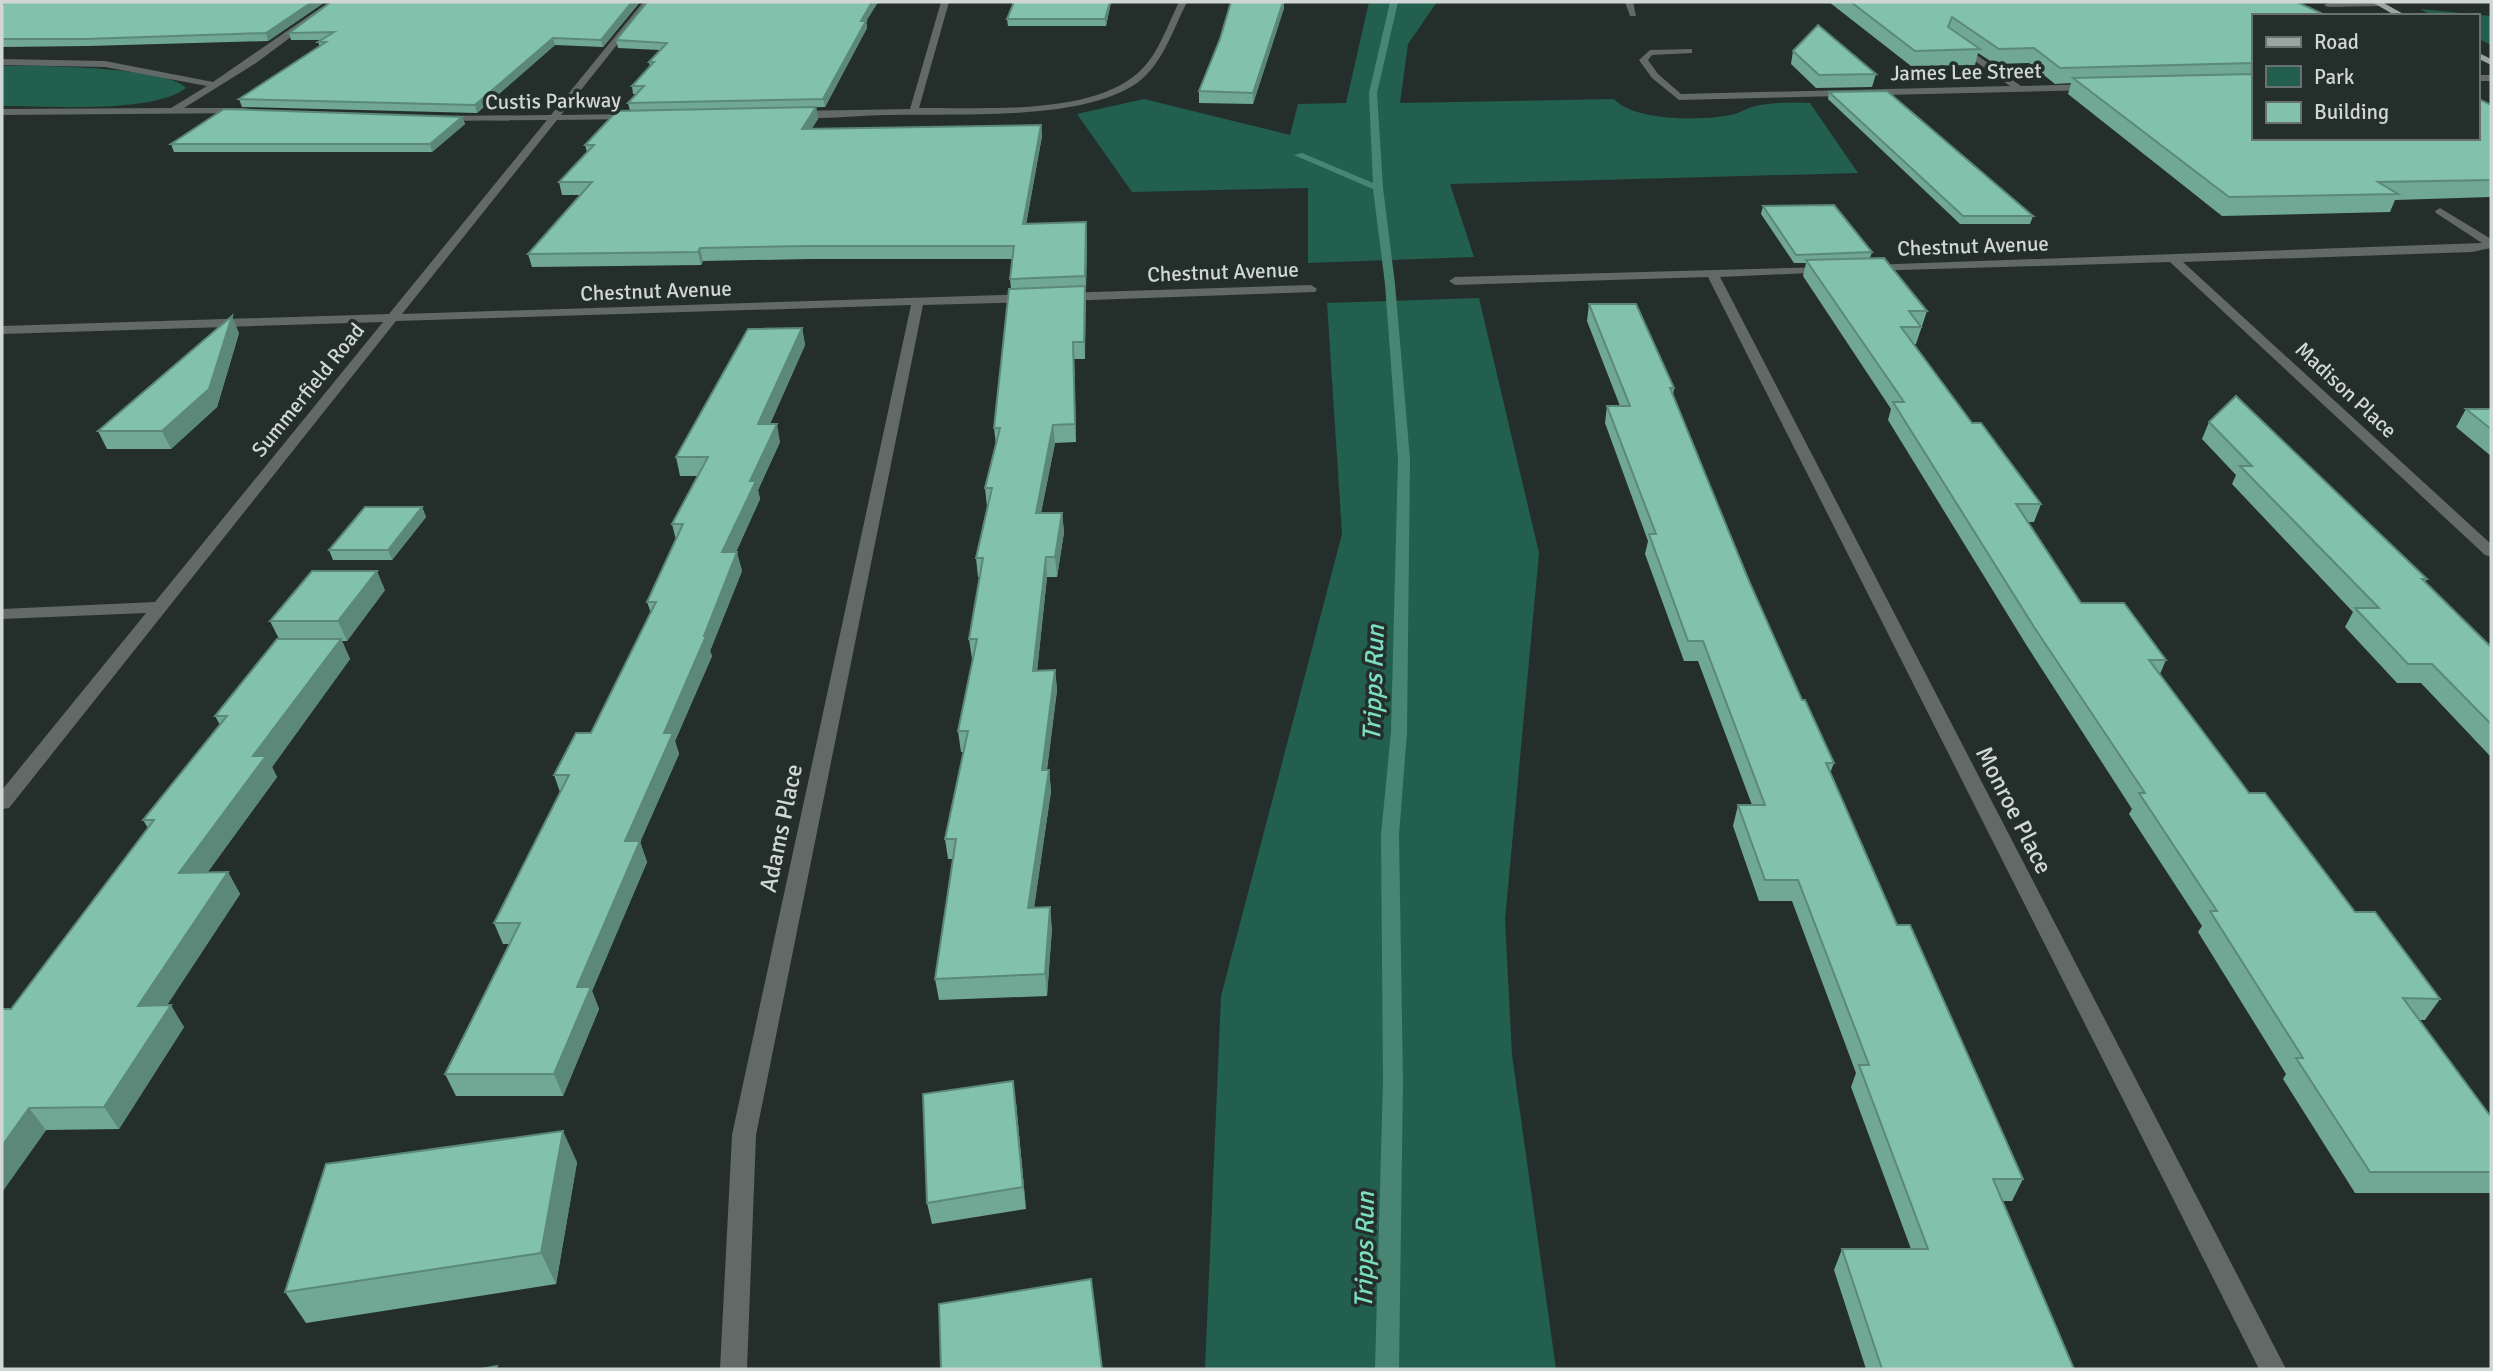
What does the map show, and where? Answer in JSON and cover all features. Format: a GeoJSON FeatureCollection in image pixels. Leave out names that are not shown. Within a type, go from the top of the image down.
{"type":"FeatureCollection","features":[{"type":"Feature","properties":{"kind":"main road"},"geometry":{"type":"LineString","coordinates":[[2378,3],[2399,14]]}},
{"type":"Feature","properties":{"kind":"street"},"geometry":{"type":"LineString","coordinates":[[174,110],[253,61],[334,2]]}},
{"type":"Feature","properties":{"kind":"street","name":"Summerfield Road"},"geometry":{"type":"LineString","coordinates":[[2,803],[647,2]]}},
{"type":"Feature","properties":{"kind":"street"},"geometry":{"type":"LineString","coordinates":[[914,111],[945,2]]}},
{"type":"Feature","properties":{"kind":"street"},"geometry":{"type":"LineString","coordinates":[[777,114],[1049,106],[1078,101],[1123,87],[1140,77],[1149,67],[1182,2]]}},
{"type":"Feature","properties":{"kind":"street"},"geometry":{"type":"LineString","coordinates":[[1629,2],[1633,14]]}},
{"type":"Feature","properties":{"kind":"street"},"geometry":{"type":"LineString","coordinates":[[2328,5],[2378,3]]}},
{"type":"Feature","properties":{"kind":"street"},"geometry":{"type":"LineString","coordinates":[[1949,38],[2018,88]]}},
{"type":"Feature","properties":{"kind":"street","name":"James Lee Street"},"geometry":{"type":"LineString","coordinates":[[1689,51],[1650,53],[1643,60],[1655,76],[1679,97],[2098,86]]}},
{"type":"Feature","properties":{"kind":"street"},"geometry":{"type":"LineString","coordinates":[[2,62],[105,64],[215,85]]}},
{"type":"Feature","properties":{"kind":"street"},"geometry":{"type":"LineString","coordinates":[[1817,80],[1833,93]]}},
{"type":"Feature","properties":{"kind":"street"},"geometry":{"type":"LineString","coordinates":[[2,112],[263,112]]}},
{"type":"Feature","properties":{"kind":"street","name":"Custis Parkway"},"geometry":{"type":"LineString","coordinates":[[430,117],[640,117]]}},
{"type":"Feature","properties":{"kind":"street"},"geometry":{"type":"LineString","coordinates":[[2440,211],[2491,245]]}},
{"type":"Feature","properties":{"kind":"street","name":"Chestnut Avenue"},"geometry":{"type":"LineString","coordinates":[[1852,269],[2472,249],[2491,245]]}},
{"type":"Feature","properties":{"kind":"street","name":"Madison Place"},"geometry":{"type":"LineString","coordinates":[[2173,259],[2491,552]]}},
{"type":"Feature","properties":{"kind":"street"},"geometry":{"type":"LineString","coordinates":[[1455,281],[1838,269]]}},
{"type":"Feature","properties":{"kind":"street","name":"Monroe Place"},"geometry":{"type":"LineString","coordinates":[[1712,273],[2273,1369]]}},
{"type":"Feature","properties":{"kind":"street","name":"Chestnut Avenue"},"geometry":{"type":"LineString","coordinates":[[1054,298],[1311,289]]}},
{"type":"Feature","properties":{"kind":"street","name":"Chestnut Avenue"},"geometry":{"type":"LineString","coordinates":[[2,330],[1040,298]]}},
{"type":"Feature","properties":{"kind":"street","name":"Adams Place"},"geometry":{"type":"LineString","coordinates":[[734,1369],[744,1135],[918,302]]}},
{"type":"Feature","properties":{"kind":"street"},"geometry":{"type":"LineString","coordinates":[[2,614],[160,607]]}},
{"type":"Feature","properties":{"kind":"green space"},"geometry":{"type":"Polygon","coordinates":[[[1369,2],[1437,2],[1408,44],[1400,103],[1614,99],[1624,107],[1654,116],[1707,118],[1735,114],[1767,104],[1810,103],[1858,173],[1450,184],[1474,257],[1308,263],[1308,188],[1132,192],[1077,114],[1144,99],[1290,135],[1298,104],[1346,103],[1369,2]]]}},
{"type":"Feature","properties":{"kind":"green space"},"geometry":{"type":"Polygon","coordinates":[[[2420,9],[2471,14],[2429,14],[2420,9]]]}},
{"type":"Feature","properties":{"kind":"green space"},"geometry":{"type":"Polygon","coordinates":[[[2479,15],[2491,16],[2491,45],[2479,39],[2479,15]]]}},
{"type":"Feature","properties":{"kind":"green space"},"geometry":{"type":"Polygon","coordinates":[[[2,66],[69,67],[128,72],[174,81],[186,88],[150,102],[125,105],[2,106],[2,66]]]}},
{"type":"Feature","properties":{"kind":"green space"},"geometry":{"type":"Polygon","coordinates":[[[1479,298],[1539,553],[1505,920],[1512,1055],[1556,1369],[1205,1369],[1221,996],[1342,534],[1327,303],[1479,298]]]}},
{"type":"Feature","properties":{"kind":"building"},"geometry":{"type":"Polygon","coordinates":[[[2,2],[312,2],[266,33],[2,39],[2,2]]]}},
{"type":"Feature","properties":{"kind":"building"},"geometry":{"type":"Polygon","coordinates":[[[331,2],[632,2],[601,40],[553,38],[475,105],[239,99],[326,42],[318,42],[334,32],[289,33],[331,2]]]}},
{"type":"Feature","properties":{"kind":"building"},"geometry":{"type":"Polygon","coordinates":[[[647,2],[872,2],[861,21],[866,21],[823,99],[628,103],[644,86],[632,86],[667,43],[616,40],[647,2]]]}},
{"type":"Feature","properties":{"kind":"building"},"geometry":{"type":"Polygon","coordinates":[[[1014,2],[1110,2],[1105,19],[1007,19],[1014,2]]]}},
{"type":"Feature","properties":{"kind":"building"},"geometry":{"type":"Polygon","coordinates":[[[1231,2],[1283,2],[1253,93],[1199,91],[1220,39],[1231,2]]]}},
{"type":"Feature","properties":{"kind":"building"},"geometry":{"type":"Polygon","coordinates":[[[1851,2],[2297,2],[2323,14],[2252,14],[2252,63],[2060,68],[2034,48],[1999,49],[1952,17],[1948,27],[1980,49],[1915,51],[1851,2]]]}},
{"type":"Feature","properties":{"kind":"building"},"geometry":{"type":"Polygon","coordinates":[[[1818,25],[1876,74],[1819,75],[1793,51],[1818,25]]]}},
{"type":"Feature","properties":{"kind":"building"},"geometry":{"type":"Polygon","coordinates":[[[2252,74],[2252,140],[2479,140],[2479,99],[2491,105],[2491,180],[2378,182],[2398,194],[2229,197],[2073,78],[2252,74]]]}},
{"type":"Feature","properties":{"kind":"building"},"geometry":{"type":"Polygon","coordinates":[[[1887,91],[2033,216],[1963,216],[1829,92],[1887,91]]]}},
{"type":"Feature","properties":{"kind":"building"},"geometry":{"type":"Polygon","coordinates":[[[816,107],[802,129],[1041,125],[1023,224],[1086,222],[1085,276],[1010,279],[1014,246],[808,246],[700,248],[698,252],[528,254],[592,182],[559,182],[594,145],[585,145],[617,111],[816,107]]]}},
{"type":"Feature","properties":{"kind":"building"},"geometry":{"type":"Polygon","coordinates":[[[224,109],[462,117],[430,144],[171,144],[224,109]]]}},
{"type":"Feature","properties":{"kind":"building"},"geometry":{"type":"Polygon","coordinates":[[[1834,205],[1872,252],[1796,255],[1763,206],[1834,205]]]}},
{"type":"Feature","properties":{"kind":"building"},"geometry":{"type":"Polygon","coordinates":[[[1884,258],[1927,311],[1909,311],[1921,327],[1901,327],[1972,423],[1981,423],[2041,504],[2016,504],[2081,603],[2124,603],[2166,660],[2149,660],[2249,793],[2265,793],[2355,912],[2375,912],[2440,999],[2403,998],[2491,1117],[2491,1172],[2370,1172],[2296,1058],[2303,1058],[2210,911],[2217,911],[2139,793],[2145,793],[2034,627],[1893,402],[1904,402],[1806,260],[1884,258]]]}},
{"type":"Feature","properties":{"kind":"building"},"geometry":{"type":"Polygon","coordinates":[[[1085,286],[1084,342],[1073,342],[1075,424],[1053,425],[1036,513],[1062,513],[1055,557],[1046,557],[1033,671],[1055,670],[1042,770],[1049,770],[1028,908],[1050,907],[1045,974],[935,979],[956,839],[945,839],[968,731],[958,731],[977,639],[969,639],[983,558],[976,558],[992,488],[985,488],[1000,428],[994,428],[1009,289],[1085,286]]]}},
{"type":"Feature","properties":{"kind":"building"},"geometry":{"type":"Polygon","coordinates":[[[1589,304],[1636,304],[1674,388],[1670,388],[1749,581],[1802,700],[1805,700],[1834,763],[1826,763],[1897,925],[1910,925],[2023,1179],[1993,1179],[2074,1369],[1882,1369],[1842,1249],[1928,1249],[1859,1065],[1869,1065],[1798,880],[1765,880],[1738,805],[1765,805],[1703,641],[1688,641],[1649,534],[1656,534],[1607,406],[1630,406],[1589,304]]]}},
{"type":"Feature","properties":{"kind":"building"},"geometry":{"type":"Polygon","coordinates":[[[232,316],[209,389],[162,431],[98,431],[232,316]]]}},
{"type":"Feature","properties":{"kind":"building"},"geometry":{"type":"Polygon","coordinates":[[[802,328],[758,424],[777,424],[750,481],[756,481],[722,552],[737,552],[706,636],[664,733],[673,733],[625,841],[640,841],[577,987],[591,987],[554,1074],[445,1074],[520,923],[494,923],[569,775],[554,775],[576,733],[591,733],[656,602],[647,602],[683,524],[672,524],[708,457],[676,457],[748,329],[802,328]]]}},
{"type":"Feature","properties":{"kind":"building"},"geometry":{"type":"Polygon","coordinates":[[[2236,396],[2427,579],[2422,579],[2491,647],[2491,724],[2432,664],[2408,664],[2355,608],[2379,608],[2240,466],[2252,466],[2209,422],[2236,396]]]}},
{"type":"Feature","properties":{"kind":"building"},"geometry":{"type":"Polygon","coordinates":[[[2466,409],[2491,409],[2491,429],[2466,409]]]}},
{"type":"Feature","properties":{"kind":"building"},"geometry":{"type":"Polygon","coordinates":[[[365,507],[422,507],[388,550],[329,550],[365,507]]]}},
{"type":"Feature","properties":{"kind":"building"},"geometry":{"type":"Polygon","coordinates":[[[312,571],[377,571],[338,621],[270,621],[312,571]]]}},
{"type":"Feature","properties":{"kind":"building"},"geometry":{"type":"Polygon","coordinates":[[[277,639],[341,639],[253,756],[266,756],[179,873],[228,872],[138,1006],[171,1005],[104,1107],[29,1108],[2,1146],[2,1009],[11,1009],[154,820],[143,820],[227,716],[215,716],[277,639]]]}},
{"type":"Feature","properties":{"kind":"building"},"geometry":{"type":"Polygon","coordinates":[[[1013,1081],[1023,1187],[927,1203],[923,1094],[1013,1081]]]}},
{"type":"Feature","properties":{"kind":"building"},"geometry":{"type":"Polygon","coordinates":[[[563,1131],[541,1253],[285,1292],[326,1164],[563,1131]]]}},
{"type":"Feature","properties":{"kind":"building"},"geometry":{"type":"Polygon","coordinates":[[[1091,1279],[1102,1369],[941,1369],[939,1304],[1091,1279]]]}},
{"type":"Feature","properties":{"kind":"waterway","name":"Tripps Run"},"geometry":{"type":"LineString","coordinates":[[1378,188],[1373,93],[1394,2]]}},
{"type":"Feature","properties":{"kind":"waterway"},"geometry":{"type":"LineString","coordinates":[[1299,155],[1378,188]]}},
{"type":"Feature","properties":{"kind":"waterway","name":"Tripps Run"},"geometry":{"type":"LineString","coordinates":[[1378,188],[1390,284],[1404,459],[1399,732],[1390,835],[1393,1081],[1387,1369]]}}]}
